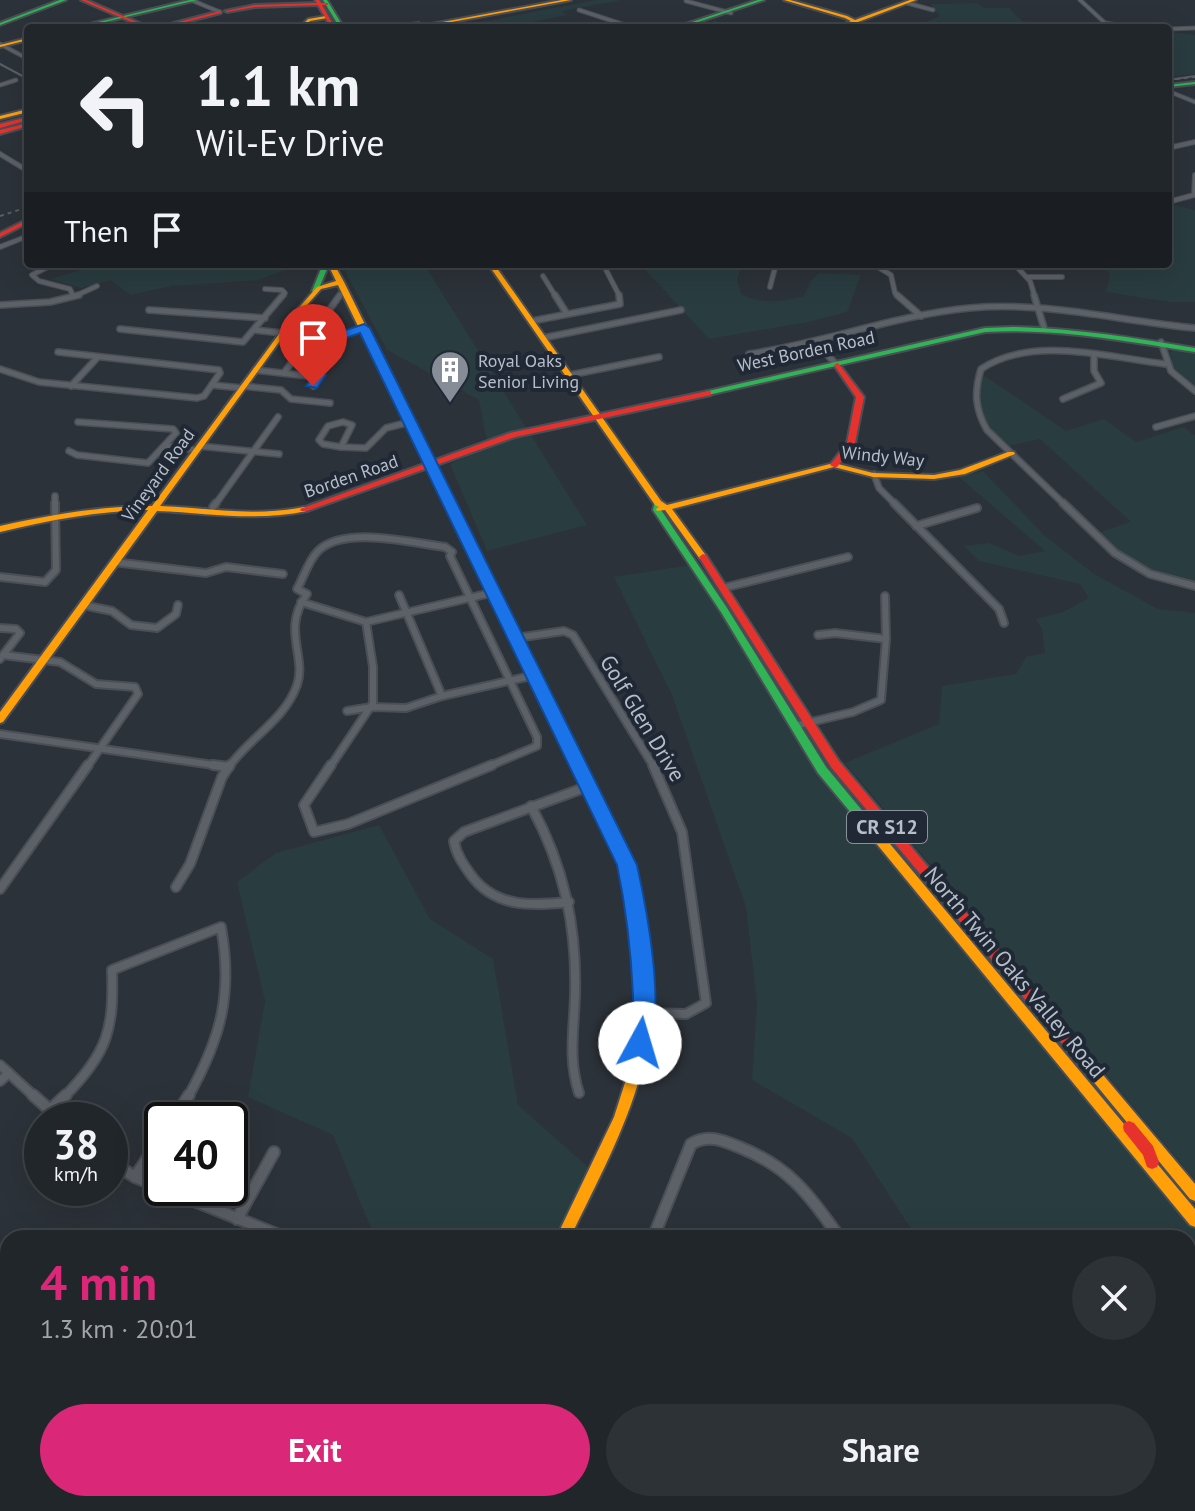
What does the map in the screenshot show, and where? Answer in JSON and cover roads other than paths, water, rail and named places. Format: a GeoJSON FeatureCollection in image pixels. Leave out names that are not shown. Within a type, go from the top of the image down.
{"type":"FeatureCollection","features":[{"type":"Feature","properties":{"kind":"main road"},"geometry":{"type":"LineString","coordinates":[[0,24],[64,0]]}},
{"type":"Feature","properties":{"kind":"main road"},"geometry":{"type":"LineString","coordinates":[[83,0],[144,24]]}},
{"type":"Feature","properties":{"kind":"main road"},"geometry":{"type":"LineString","coordinates":[[91,0],[123,16]]}},
{"type":"Feature","properties":{"kind":"main road"},"geometry":{"type":"LineString","coordinates":[[92,24],[184,0]]}},
{"type":"Feature","properties":{"kind":"main road"},"geometry":{"type":"LineString","coordinates":[[86,24],[194,0]]}},
{"type":"Feature","properties":{"kind":"main road"},"geometry":{"type":"LineString","coordinates":[[434,24],[569,0]]}},
{"type":"Feature","properties":{"kind":"main road"},"geometry":{"type":"LineString","coordinates":[[689,24],[772,0]]}},
{"type":"Feature","properties":{"kind":"main road"},"geometry":{"type":"LineString","coordinates":[[786,0],[860,24]]}},
{"type":"Feature","properties":{"kind":"main road"},"geometry":{"type":"LineString","coordinates":[[847,24],[910,1]]}},
{"type":"Feature","properties":{"kind":"main road"},"geometry":{"type":"LineString","coordinates":[[170,24],[224,11],[324,5]]}},
{"type":"Feature","properties":{"kind":"main road"},"geometry":{"type":"LineString","coordinates":[[304,24],[324,5]]}},
{"type":"Feature","properties":{"kind":"main road"},"geometry":{"type":"LineString","coordinates":[[324,5],[331,24]]}},
{"type":"Feature","properties":{"kind":"main road"},"geometry":{"type":"LineString","coordinates":[[324,5],[339,24]]}},
{"type":"Feature","properties":{"kind":"main road"},"geometry":{"type":"LineString","coordinates":[[451,24],[581,5]]}},
{"type":"Feature","properties":{"kind":"main road"},"geometry":{"type":"LineString","coordinates":[[178,24],[224,11]]}},
{"type":"Feature","properties":{"kind":"main road"},"geometry":{"type":"LineString","coordinates":[[462,24],[518,12]]}},
{"type":"Feature","properties":{"kind":"main road"},"geometry":{"type":"LineString","coordinates":[[696,24],[728,12]]}},
{"type":"Feature","properties":{"kind":"main road"},"geometry":{"type":"LineString","coordinates":[[419,24],[468,18]]}},
{"type":"Feature","properties":{"kind":"main road"},"geometry":{"type":"LineString","coordinates":[[1,45],[24,39]]}},
{"type":"Feature","properties":{"kind":"main road"},"geometry":{"type":"LineString","coordinates":[[1172,88],[1195,83]]}},
{"type":"Feature","properties":{"kind":"main road"},"geometry":{"type":"LineString","coordinates":[[0,122],[24,115]]}},
{"type":"Feature","properties":{"kind":"main road"},"geometry":{"type":"LineString","coordinates":[[0,132],[24,125]]}},
{"type":"Feature","properties":{"kind":"main road"},"geometry":{"type":"LineString","coordinates":[[0,228],[24,219]]}},
{"type":"Feature","properties":{"kind":"main road"},"geometry":{"type":"LineString","coordinates":[[0,235],[24,220]]}},
{"type":"Feature","properties":{"kind":"main road","name":"Vineyard Road"},"geometry":{"type":"LineString","coordinates":[[0,719],[315,291],[327,268]]}},
{"type":"Feature","properties":{"kind":"main road"},"geometry":{"type":"LineString","coordinates":[[332,268],[495,592],[627,865],[634,898],[645,1013],[635,1073],[619,1121],[567,1230]]}},
{"type":"Feature","properties":{"kind":"main road","name":"North Twin Oaks Valley Road"},"geometry":{"type":"LineString","coordinates":[[494,268],[660,507],[822,770],[1195,1220]]}},
{"type":"Feature","properties":{"kind":"main road"},"geometry":{"type":"LineString","coordinates":[[315,291],[341,282]]}},
{"type":"Feature","properties":{"kind":"main road","name":"West Borden Road"},"geometry":{"type":"LineString","coordinates":[[597,414],[969,332],[1044,326],[1195,348]]}},
{"type":"Feature","properties":{"kind":"main road"},"geometry":{"type":"LineString","coordinates":[[834,465],[849,448],[860,397],[836,363]]}},
{"type":"Feature","properties":{"kind":"main road","name":"Borden Road"},"geometry":{"type":"LineString","coordinates":[[0,523],[57,512],[154,508],[234,517],[284,514],[321,505],[488,440],[597,414]]}},
{"type":"Feature","properties":{"kind":"main road","name":"Windy Way"},"geometry":{"type":"LineString","coordinates":[[660,507],[834,465],[849,471],[874,474],[947,476],[1011,454]]}},
{"type":"Feature","properties":{"kind":"main road","name":"North Twin Oaks Valley Road"},"geometry":{"type":"LineString","coordinates":[[660,507],[723,588],[835,764],[1195,1194]]}},
{"type":"Feature","properties":{"kind":"main road","name":"Borden Road"},"geometry":{"type":"LineString","coordinates":[[0,529],[57,512]]}},
{"type":"Feature","properties":{"kind":"main road"},"geometry":{"type":"LineString","coordinates":[[1044,1039],[1064,1051],[1103,1096],[1120,1105],[1121,1117],[1148,1151],[1157,1175]]}},
{"type":"Feature","properties":{"kind":"street"},"geometry":{"type":"LineString","coordinates":[[194,0],[224,11]]}},
{"type":"Feature","properties":{"kind":"street"},"geometry":{"type":"LineString","coordinates":[[194,0],[224,11]]}},
{"type":"Feature","properties":{"kind":"street"},"geometry":{"type":"LineString","coordinates":[[1080,0],[1102,22],[1110,24]]}},
{"type":"Feature","properties":{"kind":"street"},"geometry":{"type":"LineString","coordinates":[[686,1],[728,12]]}},
{"type":"Feature","properties":{"kind":"street"},"geometry":{"type":"LineString","coordinates":[[910,1],[933,10]]}},
{"type":"Feature","properties":{"kind":"street"},"geometry":{"type":"LineString","coordinates":[[581,5],[625,24]]}},
{"type":"Feature","properties":{"kind":"street"},"geometry":{"type":"LineString","coordinates":[[1172,29],[1195,28]]}},
{"type":"Feature","properties":{"kind":"street"},"geometry":{"type":"LineString","coordinates":[[1,45],[24,57]]}},
{"type":"Feature","properties":{"kind":"street"},"geometry":{"type":"LineString","coordinates":[[0,85],[16,80]]}},
{"type":"Feature","properties":{"kind":"street"},"geometry":{"type":"LineString","coordinates":[[1172,91],[1195,102]]}},
{"type":"Feature","properties":{"kind":"street"},"geometry":{"type":"LineString","coordinates":[[1172,147],[1195,142]]}},
{"type":"Feature","properties":{"kind":"street"},"geometry":{"type":"LineString","coordinates":[[0,154],[24,169]]}},
{"type":"Feature","properties":{"kind":"street"},"geometry":{"type":"LineString","coordinates":[[1172,201],[1194,195],[1195,175]]}},
{"type":"Feature","properties":{"kind":"street"},"geometry":{"type":"LineString","coordinates":[[0,247],[24,238]]}},
{"type":"Feature","properties":{"kind":"street"},"geometry":{"type":"LineString","coordinates":[[45,268],[32,275],[39,281],[70,289],[73,296]]}},
{"type":"Feature","properties":{"kind":"street"},"geometry":{"type":"LineString","coordinates":[[532,321],[620,304],[622,300],[605,268]]}},
{"type":"Feature","properties":{"kind":"street"},"geometry":{"type":"LineString","coordinates":[[770,287],[775,268]]}},
{"type":"Feature","properties":{"kind":"street"},"geometry":{"type":"LineString","coordinates":[[880,268],[891,275],[895,293],[921,316]]}},
{"type":"Feature","properties":{"kind":"street"},"geometry":{"type":"LineString","coordinates":[[1018,268],[1028,277],[1044,326]]}},
{"type":"Feature","properties":{"kind":"street"},"geometry":{"type":"LineString","coordinates":[[543,276],[567,314]]}},
{"type":"Feature","properties":{"kind":"street"},"geometry":{"type":"LineString","coordinates":[[1028,277],[1062,277]]}},
{"type":"Feature","properties":{"kind":"street"},"geometry":{"type":"LineString","coordinates":[[0,315],[3,305],[73,296],[97,286]]}},
{"type":"Feature","properties":{"kind":"street"},"geometry":{"type":"LineString","coordinates":[[120,329],[237,342],[247,340],[286,291],[265,289]]}},
{"type":"Feature","properties":{"kind":"street"},"geometry":{"type":"LineString","coordinates":[[284,373],[340,295]]}},
{"type":"Feature","properties":{"kind":"street"},"geometry":{"type":"LineString","coordinates":[[749,354],[969,308],[1037,306],[1195,328]]}},
{"type":"Feature","properties":{"kind":"street"},"geometry":{"type":"LineString","coordinates":[[149,310],[265,318]]}},
{"type":"Feature","properties":{"kind":"street"},"geometry":{"type":"LineString","coordinates":[[543,338],[681,310]]}},
{"type":"Feature","properties":{"kind":"street"},"geometry":{"type":"LineString","coordinates":[[298,312],[326,314]]}},
{"type":"Feature","properties":{"kind":"street"},"geometry":{"type":"LineString","coordinates":[[313,386],[320,375],[315,373],[339,336],[364,328]]}},
{"type":"Feature","properties":{"kind":"street"},"geometry":{"type":"LineString","coordinates":[[254,330],[282,333]]}},
{"type":"Feature","properties":{"kind":"street"},"geometry":{"type":"LineString","coordinates":[[815,342],[836,363]]}},
{"type":"Feature","properties":{"kind":"street"},"geometry":{"type":"LineString","coordinates":[[1161,344],[1165,364],[1172,376],[1195,391]]}},
{"type":"Feature","properties":{"kind":"street"},"geometry":{"type":"LineString","coordinates":[[0,369],[39,382],[197,398],[204,396],[220,373],[219,370],[58,352]]}},
{"type":"Feature","properties":{"kind":"street"},"geometry":{"type":"LineString","coordinates":[[1165,364],[1035,352],[996,360],[979,372],[975,383],[979,417],[1011,454],[1115,553],[1150,574],[1195,586]]}},
{"type":"Feature","properties":{"kind":"street"},"geometry":{"type":"LineString","coordinates":[[1063,399],[1101,383],[1094,371],[1094,356]]}},
{"type":"Feature","properties":{"kind":"street"},"geometry":{"type":"LineString","coordinates":[[570,375],[659,357]]}},
{"type":"Feature","properties":{"kind":"street"},"geometry":{"type":"LineString","coordinates":[[71,386],[97,358]]}},
{"type":"Feature","properties":{"kind":"street"},"geometry":{"type":"LineString","coordinates":[[255,370],[308,376]]}},
{"type":"Feature","properties":{"kind":"street"},"geometry":{"type":"LineString","coordinates":[[212,385],[281,390],[291,399],[330,403]]}},
{"type":"Feature","properties":{"kind":"street"},"geometry":{"type":"LineString","coordinates":[[1156,427],[1195,416]]}},
{"type":"Feature","properties":{"kind":"street"},"geometry":{"type":"LineString","coordinates":[[213,507],[278,417]]}},
{"type":"Feature","properties":{"kind":"street"},"geometry":{"type":"LineString","coordinates":[[69,451],[77,455],[148,463],[176,433],[173,429],[78,422]]}},
{"type":"Feature","properties":{"kind":"street"},"geometry":{"type":"LineString","coordinates":[[341,447],[352,425],[334,423],[319,440],[341,447],[369,447],[377,442],[386,428],[410,422]]}},
{"type":"Feature","properties":{"kind":"street"},"geometry":{"type":"LineString","coordinates":[[165,446],[279,454]]}},
{"type":"Feature","properties":{"kind":"street"},"geometry":{"type":"LineString","coordinates":[[874,474],[879,488],[999,609],[1004,623]]}},
{"type":"Feature","properties":{"kind":"street"},"geometry":{"type":"LineString","coordinates":[[0,577],[40,582],[49,580],[58,562],[55,496]]}},
{"type":"Feature","properties":{"kind":"street"},"geometry":{"type":"LineString","coordinates":[[916,526],[977,508]]}},
{"type":"Feature","properties":{"kind":"street"},"geometry":{"type":"LineString","coordinates":[[176,887],[190,864],[222,777],[235,758],[267,731],[297,686],[299,670],[293,637],[301,602],[307,594],[297,589],[317,551],[329,542],[347,537],[445,547],[452,552],[450,556],[537,737],[537,746],[348,824],[314,832],[304,805],[372,707],[373,667],[366,622]]}},
{"type":"Feature","properties":{"kind":"street"},"geometry":{"type":"LineString","coordinates":[[723,588],[848,557]]}},
{"type":"Feature","properties":{"kind":"street"},"geometry":{"type":"LineString","coordinates":[[114,562],[206,573],[226,567],[283,574]]}},
{"type":"Feature","properties":{"kind":"street"},"geometry":{"type":"LineString","coordinates":[[301,602],[366,622],[495,592]]}},
{"type":"Feature","properties":{"kind":"street"},"geometry":{"type":"LineString","coordinates":[[399,595],[442,696]]}},
{"type":"Feature","properties":{"kind":"street"},"geometry":{"type":"LineString","coordinates":[[794,726],[853,712],[881,700],[886,639],[885,596]]}},
{"type":"Feature","properties":{"kind":"street"},"geometry":{"type":"LineString","coordinates":[[83,605],[112,611],[131,625],[157,628],[176,614],[178,605]]}},
{"type":"Feature","properties":{"kind":"street"},"geometry":{"type":"LineString","coordinates":[[0,628],[16,629],[20,633],[2,657]]}},
{"type":"Feature","properties":{"kind":"street","name":"Golf Glen Drive"},"geometry":{"type":"LineString","coordinates":[[516,638],[564,631],[573,635],[657,772],[682,832],[706,1003],[699,1012],[689,1015],[645,1013]]}},
{"type":"Feature","properties":{"kind":"street"},"geometry":{"type":"LineString","coordinates":[[818,635],[835,633],[886,639]]}},
{"type":"Feature","properties":{"kind":"street"},"geometry":{"type":"LineString","coordinates":[[0,889],[138,694],[135,687],[96,684],[86,680],[70,666],[44,660],[2,657]]}},
{"type":"Feature","properties":{"kind":"street"},"geometry":{"type":"LineString","coordinates":[[347,711],[372,707],[406,708],[442,696],[535,675]]}},
{"type":"Feature","properties":{"kind":"street"},"geometry":{"type":"LineString","coordinates":[[0,734],[229,767]]}},
{"type":"Feature","properties":{"kind":"street"},"geometry":{"type":"LineString","coordinates":[[569,902],[510,905],[494,898],[475,883],[454,850],[454,841],[464,832],[589,786]]}},
{"type":"Feature","properties":{"kind":"street"},"geometry":{"type":"LineString","coordinates":[[531,806],[557,855],[569,902],[575,996],[570,1072],[579,1093]]}},
{"type":"Feature","properties":{"kind":"street"},"geometry":{"type":"LineString","coordinates":[[58,1102],[90,1070],[102,1048],[113,1015],[112,970],[221,927],[229,959],[229,992],[224,1019],[182,1102]]}},
{"type":"Feature","properties":{"kind":"street"},"geometry":{"type":"LineString","coordinates":[[0,1065],[41,1102]]}},
{"type":"Feature","properties":{"kind":"street"},"geometry":{"type":"LineString","coordinates":[[0,1081],[9,1073]]}},
{"type":"Feature","properties":{"kind":"street"},"geometry":{"type":"LineString","coordinates":[[656,1230],[691,1144],[701,1137],[714,1138],[770,1158],[803,1186],[830,1230]]}},
{"type":"Feature","properties":{"kind":"street"},"geometry":{"type":"LineString","coordinates":[[237,1219],[274,1152]]}},
{"type":"Feature","properties":{"kind":"street"},"geometry":{"type":"LineString","coordinates":[[135,1177],[144,1163]]}},
{"type":"Feature","properties":{"kind":"street"},"geometry":{"type":"LineString","coordinates":[[128,1173],[265,1230]]}},
{"type":"Feature","properties":{"kind":"tram line"},"geometry":{"type":"LineString","coordinates":[[0,64],[24,77]]}},
{"type":"Feature","properties":{"kind":"tram line"},"geometry":{"type":"LineString","coordinates":[[1172,79],[1195,76]]}},
{"type":"Feature","properties":{"kind":"railway"},"geometry":{"type":"LineString","coordinates":[[1172,80],[1195,77]]}},
{"type":"Feature","properties":{"kind":"railway"},"geometry":{"type":"LineString","coordinates":[[0,216],[24,208]]}},
{"type":"Feature","properties":{"kind":"place","name":"Royal Oaks Senior Living"},"geometry":{"type":"Point","coordinates":[450,404]}}]}
